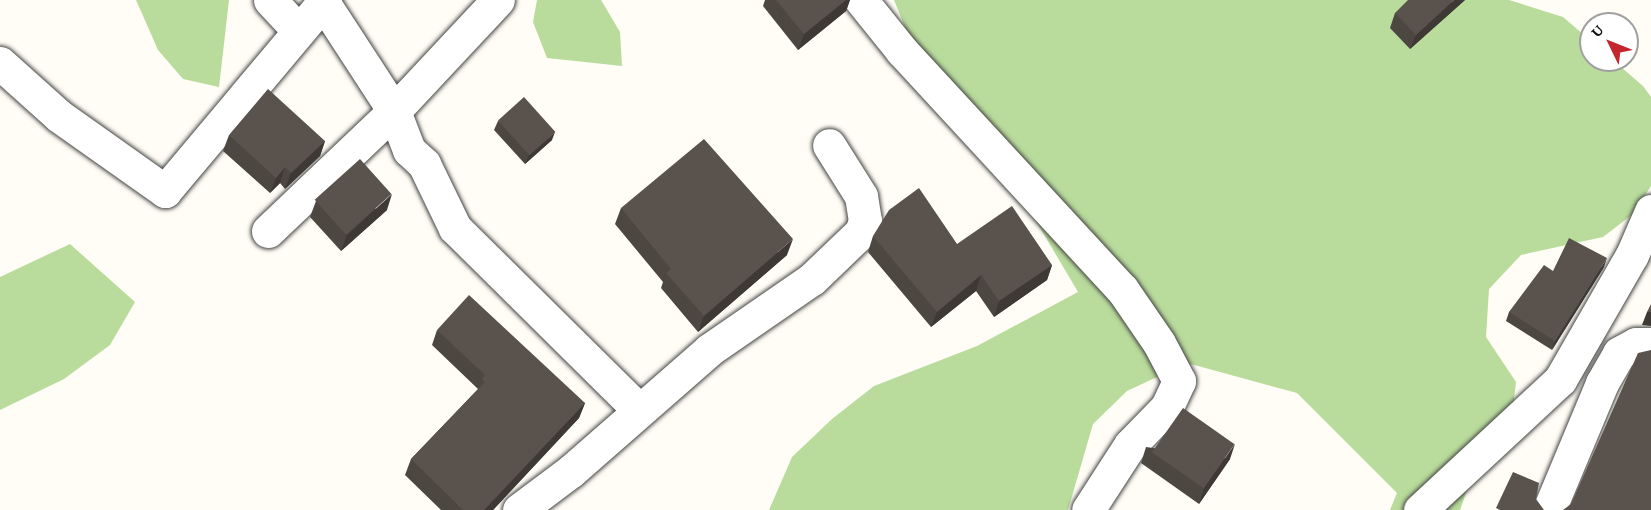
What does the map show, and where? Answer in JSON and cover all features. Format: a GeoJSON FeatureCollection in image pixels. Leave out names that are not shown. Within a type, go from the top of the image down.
{"type":"FeatureCollection","features":[{"type":"Feature","properties":{"kind":"street"},"geometry":{"type":"LineString","coordinates":[[270,0],[297,29]]}},
{"type":"Feature","properties":{"kind":"street"},"geometry":{"type":"LineString","coordinates":[[268,231],[394,111],[498,0]]}},
{"type":"Feature","properties":{"kind":"street"},"geometry":{"type":"LineString","coordinates":[[861,0],[910,60],[1122,289],[1159,343],[1179,381],[1167,407],[1130,446],[1088,510]]}},
{"type":"Feature","properties":{"kind":"street"},"geometry":{"type":"LineString","coordinates":[[0,63],[59,116],[165,191],[297,29],[324,1],[394,111],[409,150],[424,164],[455,228],[639,410]]}},
{"type":"Feature","properties":{"kind":"street"},"geometry":{"type":"LineString","coordinates":[[536,505],[639,410],[709,350],[812,279],[861,232],[865,221],[861,196],[829,145]]}},
{"type":"Feature","properties":{"kind":"street"},"geometry":{"type":"LineString","coordinates":[[1420,510],[1560,380],[1641,259],[1651,211]]}},
{"type":"Feature","properties":{"kind":"street"},"geometry":{"type":"LineString","coordinates":[[1549,510],[1602,383],[1619,353],[1636,344],[1651,344]]}},
{"type":"Feature","properties":{"kind":"green space"},"geometry":{"type":"Polygon","coordinates":[[[136,0],[229,0],[219,87],[183,79],[158,50],[136,0]]]}},
{"type":"Feature","properties":{"kind":"green space"},"geometry":{"type":"Polygon","coordinates":[[[537,0],[601,0],[620,32],[622,66],[547,58],[533,22],[537,0]]]}},
{"type":"Feature","properties":{"kind":"green space"},"geometry":{"type":"Polygon","coordinates":[[[894,0],[1509,0],[1563,17],[1579,31],[1579,72],[1627,72],[1643,86],[1651,97],[1651,186],[1633,214],[1603,237],[1521,255],[1489,289],[1486,337],[1516,382],[1510,432],[1476,464],[1460,510],[1390,510],[1397,493],[1297,393],[1187,363],[1127,391],[1093,424],[1068,510],[769,510],[792,457],[832,419],[874,386],[977,346],[1078,292],[978,123],[916,54],[894,0]]]}},
{"type":"Feature","properties":{"kind":"green space"},"geometry":{"type":"Polygon","coordinates":[[[70,244],[135,302],[110,345],[64,379],[0,410],[0,277],[70,244]]]}},
{"type":"Feature","properties":{"kind":"building"},"geometry":{"type":"Polygon","coordinates":[[[776,0],[846,0],[804,34],[776,0]]]}},
{"type":"Feature","properties":{"kind":"building"},"geometry":{"type":"Polygon","coordinates":[[[1408,0],[1454,0],[1416,35],[1395,13],[1408,0]]]}},
{"type":"Feature","properties":{"kind":"building"},"geometry":{"type":"Polygon","coordinates":[[[268,89],[325,141],[291,173],[285,167],[276,178],[229,135],[268,89]]]}},
{"type":"Feature","properties":{"kind":"building"},"geometry":{"type":"Polygon","coordinates":[[[524,97],[555,132],[529,155],[498,120],[524,97]]]}},
{"type":"Feature","properties":{"kind":"building"},"geometry":{"type":"Polygon","coordinates":[[[704,139],[793,239],[704,316],[666,273],[671,269],[621,208],[704,139]]]}},
{"type":"Feature","properties":{"kind":"building"},"geometry":{"type":"Polygon","coordinates":[[[360,159],[391,194],[346,235],[315,200],[360,159]]]}},
{"type":"Feature","properties":{"kind":"building"},"geometry":{"type":"Polygon","coordinates":[[[919,188],[957,244],[1012,206],[1052,265],[999,301],[981,275],[937,312],[873,236],[889,210],[919,188]]]}},
{"type":"Feature","properties":{"kind":"building"},"geometry":{"type":"Polygon","coordinates":[[[1569,238],[1607,258],[1555,341],[1509,312],[1544,265],[1553,271],[1569,238]]]}},
{"type":"Feature","properties":{"kind":"building"},"geometry":{"type":"Polygon","coordinates":[[[469,295],[585,403],[484,510],[463,510],[411,459],[485,382],[482,379],[485,375],[437,330],[469,295]]]}},
{"type":"Feature","properties":{"kind":"building"},"geometry":{"type":"Polygon","coordinates":[[[1651,350],[1651,510],[1563,510],[1571,504],[1638,353],[1651,350]]]}},
{"type":"Feature","properties":{"kind":"building"},"geometry":{"type":"Polygon","coordinates":[[[1183,408],[1235,444],[1204,488],[1152,452],[1183,408]]]}},
{"type":"Feature","properties":{"kind":"building"},"geometry":{"type":"Polygon","coordinates":[[[1513,472],[1539,483],[1536,499],[1544,510],[1500,510],[1496,508],[1513,472]]]}}]}
